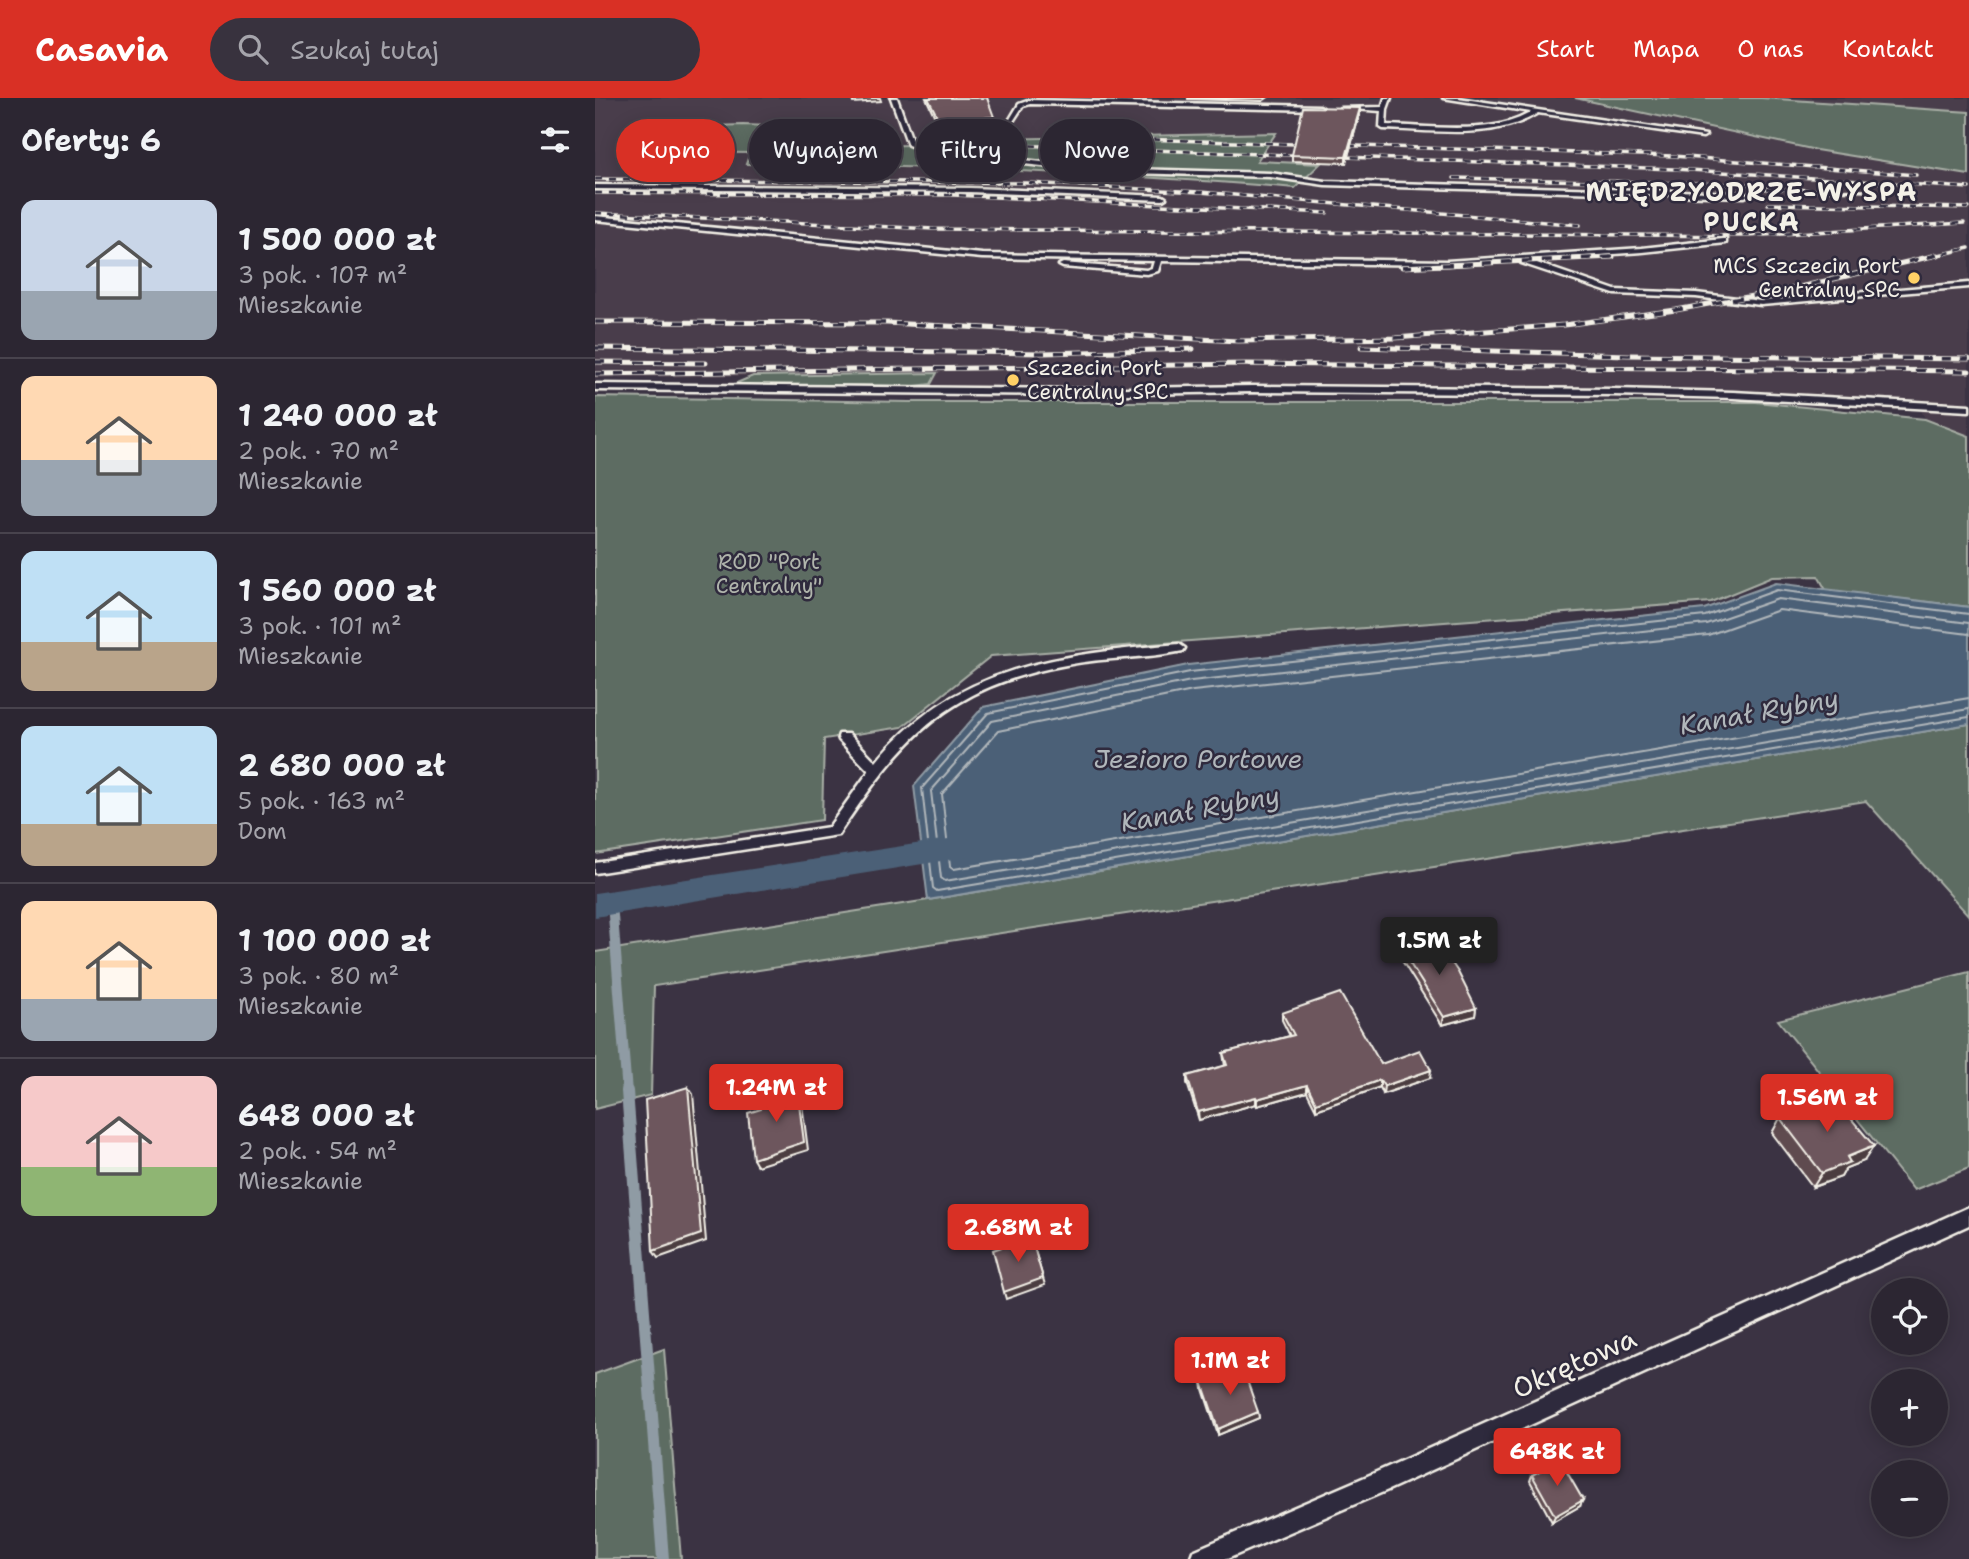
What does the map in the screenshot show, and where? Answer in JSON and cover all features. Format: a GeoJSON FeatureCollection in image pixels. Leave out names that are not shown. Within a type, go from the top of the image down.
{"type":"FeatureCollection","features":[{"type":"Feature","properties":{"kind":"lane"},"geometry":{"type":"LineString","coordinates":[[894,98],[910,144],[933,152],[1096,170],[1270,175],[1325,183],[1745,195]]}},
{"type":"Feature","properties":{"kind":"lane"},"geometry":{"type":"LineString","coordinates":[[1388,98],[1383,127],[1502,127],[1531,117],[1537,111]]}},
{"type":"Feature","properties":{"kind":"lane"},"geometry":{"type":"LineString","coordinates":[[1446,98],[1703,135]]}},
{"type":"Feature","properties":{"kind":"lane"},"geometry":{"type":"LineString","coordinates":[[1012,119],[1021,104],[1030,102],[1384,109]]}},
{"type":"Feature","properties":{"kind":"lane"},"geometry":{"type":"LineString","coordinates":[[595,187],[970,190],[1163,198]]}},
{"type":"Feature","properties":{"kind":"lane"},"geometry":{"type":"LineString","coordinates":[[595,218],[1130,272],[1155,269],[1158,259]]}},
{"type":"Feature","properties":{"kind":"lane"},"geometry":{"type":"LineString","coordinates":[[991,256],[1415,263],[1519,259],[1723,241]]}},
{"type":"Feature","properties":{"kind":"lane"},"geometry":{"type":"LineString","coordinates":[[1519,259],[1599,288],[1621,293],[1696,295],[1761,303],[1969,285]]}},
{"type":"Feature","properties":{"kind":"lane"},"geometry":{"type":"LineString","coordinates":[[1152,391],[1153,379]]}},
{"type":"Feature","properties":{"kind":"lane"},"geometry":{"type":"LineString","coordinates":[[595,387],[1058,392],[1252,389],[1676,393],[1969,408]]}},
{"type":"Feature","properties":{"kind":"lane"},"geometry":{"type":"LineString","coordinates":[[595,868],[833,831],[876,770],[902,740],[939,708],[981,684],[1067,660],[1179,648]]}},
{"type":"Feature","properties":{"kind":"lane"},"geometry":{"type":"LineString","coordinates":[[844,737],[876,770]]}},
{"type":"Feature","properties":{"kind":"lane","name":"Okrętowa"},"geometry":{"type":"LineString","coordinates":[[1201,1559],[1380,1482],[1969,1216]]}},
{"type":"Feature","properties":{"kind":"shaded area"},"geometry":{"type":"Polygon","coordinates":[[[595,98],[1969,98],[1969,435],[1925,418],[1916,401],[1722,390],[1253,385],[1092,389],[915,388],[931,384],[936,373],[595,378],[595,98]]]}},
{"type":"Feature","properties":{"kind":"green space"},"geometry":{"type":"Polygon","coordinates":[[[1575,98],[1761,98],[1969,112],[1969,175],[1816,150],[1575,98]]]}},
{"type":"Feature","properties":{"kind":"green space"},"geometry":{"type":"Polygon","coordinates":[[[735,125],[749,125],[749,153],[735,153],[735,125]]]}},
{"type":"Feature","properties":{"kind":"green space"},"geometry":{"type":"Polygon","coordinates":[[[1276,133],[1257,161],[1320,164],[1295,188],[1154,178],[1154,136],[1276,133]]]}},
{"type":"Feature","properties":{"kind":"green space"},"geometry":{"type":"Polygon","coordinates":[[[1026,138],[1040,138],[1040,172],[1026,171],[1026,138]]]}},
{"type":"Feature","properties":{"kind":"green space"},"geometry":{"type":"Polygon","coordinates":[[[916,144],[916,167],[902,167],[902,145],[916,144]]]}},
{"type":"Feature","properties":{"kind":"green space"},"geometry":{"type":"Polygon","coordinates":[[[937,373],[931,384],[915,386],[732,385],[753,376],[937,373]]]}},
{"type":"Feature","properties":{"kind":"green space","name":"ROD \"Port Centralny\""},"geometry":{"type":"Polygon","coordinates":[[[595,397],[910,402],[1756,402],[1925,419],[1969,436],[1969,607],[1826,590],[1818,576],[1772,577],[1711,602],[991,656],[902,727],[824,739],[822,820],[595,854],[595,397]]]}},
{"type":"Feature","properties":{"kind":"green space"},"geometry":{"type":"Polygon","coordinates":[[[1969,724],[1969,916],[1866,801],[654,986],[651,1095],[595,1109],[595,952],[928,900],[1969,724]]]}},
{"type":"Feature","properties":{"kind":"green space"},"geometry":{"type":"Polygon","coordinates":[[[1969,972],[1969,1168],[1914,1190],[1778,1020],[1969,972]]]}},
{"type":"Feature","properties":{"kind":"green space"},"geometry":{"type":"Polygon","coordinates":[[[664,1349],[681,1559],[595,1559],[595,1374],[664,1349]]]}},
{"type":"Feature","properties":{"kind":"water","name":"Jezioro Portowe"},"geometry":{"type":"Polygon","coordinates":[[[1776,583],[1969,607],[1969,724],[928,900],[914,786],[983,707],[1188,665],[1704,609],[1776,583]]]}},
{"type":"Feature","properties":{"kind":"building"},"geometry":{"type":"Polygon","coordinates":[[[928,98],[987,98],[994,117],[967,119],[938,118],[928,98]]]}},
{"type":"Feature","properties":{"kind":"building"},"geometry":{"type":"Polygon","coordinates":[[[1303,107],[1360,108],[1346,157],[1292,155],[1303,107]]]}},
{"type":"Feature","properties":{"kind":"building"},"geometry":{"type":"Polygon","coordinates":[[[1434,937],[1458,972],[1476,1008],[1444,1017],[1400,948],[1434,937]]]}},
{"type":"Feature","properties":{"kind":"building"},"geometry":{"type":"Polygon","coordinates":[[[1340,993],[1381,1064],[1420,1050],[1431,1070],[1384,1086],[1380,1080],[1316,1103],[1307,1085],[1198,1112],[1187,1076],[1227,1065],[1223,1053],[1294,1035],[1282,1013],[1340,993]]]}},
{"type":"Feature","properties":{"kind":"building"},"geometry":{"type":"Polygon","coordinates":[[[688,1087],[701,1234],[653,1251],[645,1100],[688,1087]]]}},
{"type":"Feature","properties":{"kind":"building"},"geometry":{"type":"Polygon","coordinates":[[[797,1088],[804,1142],[753,1159],[748,1113],[761,1109],[760,1099],[797,1088]]]}},
{"type":"Feature","properties":{"kind":"building"},"geometry":{"type":"Polygon","coordinates":[[[1834,1098],[1874,1146],[1847,1157],[1850,1162],[1822,1173],[1780,1118],[1834,1098]]]}},
{"type":"Feature","properties":{"kind":"building"},"geometry":{"type":"Polygon","coordinates":[[[1031,1237],[1043,1278],[1004,1292],[993,1250],[1031,1237]]]}},
{"type":"Feature","properties":{"kind":"building"},"geometry":{"type":"Polygon","coordinates":[[[1242,1366],[1258,1412],[1218,1429],[1202,1382],[1242,1366]]]}},
{"type":"Feature","properties":{"kind":"building"},"geometry":{"type":"Polygon","coordinates":[[[1560,1460],[1583,1500],[1555,1516],[1532,1475],[1560,1460]]]}},
{"type":"Feature","properties":{"kind":"waterway","name":"Kanał Rybny"},"geometry":{"type":"LineString","coordinates":[[595,905],[961,848]]}},
{"type":"Feature","properties":{"kind":"waterway"},"geometry":{"type":"LineString","coordinates":[[612,903],[627,1093]]}},
{"type":"Feature","properties":{"kind":"waterway"},"geometry":{"type":"LineString","coordinates":[[627,1091],[663,1559]]}},
{"type":"Feature","properties":{"kind":"railway"},"geometry":{"type":"LineString","coordinates":[[1154,139],[1673,156],[1916,175]]}},
{"type":"Feature","properties":{"kind":"railway"},"geometry":{"type":"LineString","coordinates":[[1026,145],[1674,169],[1969,188]]}},
{"type":"Feature","properties":{"kind":"railway"},"geometry":{"type":"LineString","coordinates":[[1454,178],[1777,185]]}},
{"type":"Feature","properties":{"kind":"railway"},"geometry":{"type":"LineString","coordinates":[[595,179],[1027,183],[1200,192],[1580,225]]}},
{"type":"Feature","properties":{"kind":"railway"},"geometry":{"type":"LineString","coordinates":[[1766,189],[1868,191]]}},
{"type":"Feature","properties":{"kind":"railway"},"geometry":{"type":"LineString","coordinates":[[595,193],[953,195],[1327,213]]}},
{"type":"Feature","properties":{"kind":"railway"},"geometry":{"type":"LineString","coordinates":[[1768,204],[1969,208]]}},
{"type":"Feature","properties":{"kind":"railway"},"geometry":{"type":"LineString","coordinates":[[595,213],[934,229],[1747,236],[1964,223]]}},
{"type":"Feature","properties":{"kind":"railway"},"geometry":{"type":"LineString","coordinates":[[1930,257],[1969,248]]}},
{"type":"Feature","properties":{"kind":"railway"},"geometry":{"type":"LineString","coordinates":[[595,322],[887,323],[1238,341],[1395,338],[1564,325],[1676,310],[1791,289],[1937,255]]}},
{"type":"Feature","properties":{"kind":"railway"},"geometry":{"type":"LineString","coordinates":[[1402,267],[1613,257],[1609,257]]}},
{"type":"Feature","properties":{"kind":"railway"},"geometry":{"type":"LineString","coordinates":[[1361,347],[1628,355],[1969,359]]}},
{"type":"Feature","properties":{"kind":"railway"},"geometry":{"type":"LineString","coordinates":[[595,348],[1044,353],[1193,349]]}},
{"type":"Feature","properties":{"kind":"railway"},"geometry":{"type":"LineString","coordinates":[[595,362],[706,363]]}},
{"type":"Feature","properties":{"kind":"railway"},"geometry":{"type":"LineString","coordinates":[[595,374],[1245,364],[1969,371]]}},
{"type":"Feature","properties":{"kind":"place","name":"MCS Szczecin Port Centralny SPC"},"geometry":{"type":"Point","coordinates":[1914,278]}},
{"type":"Feature","properties":{"kind":"place","name":"Szczecin Port Centralny SPC"},"geometry":{"type":"Point","coordinates":[1013,380]}},
{"type":"Feature","properties":{"kind":"district","name":"MIĘDZYODRZE-WYSPA PUCKA"},"geometry":{"type":"Point","coordinates":[1752,207]}}]}
